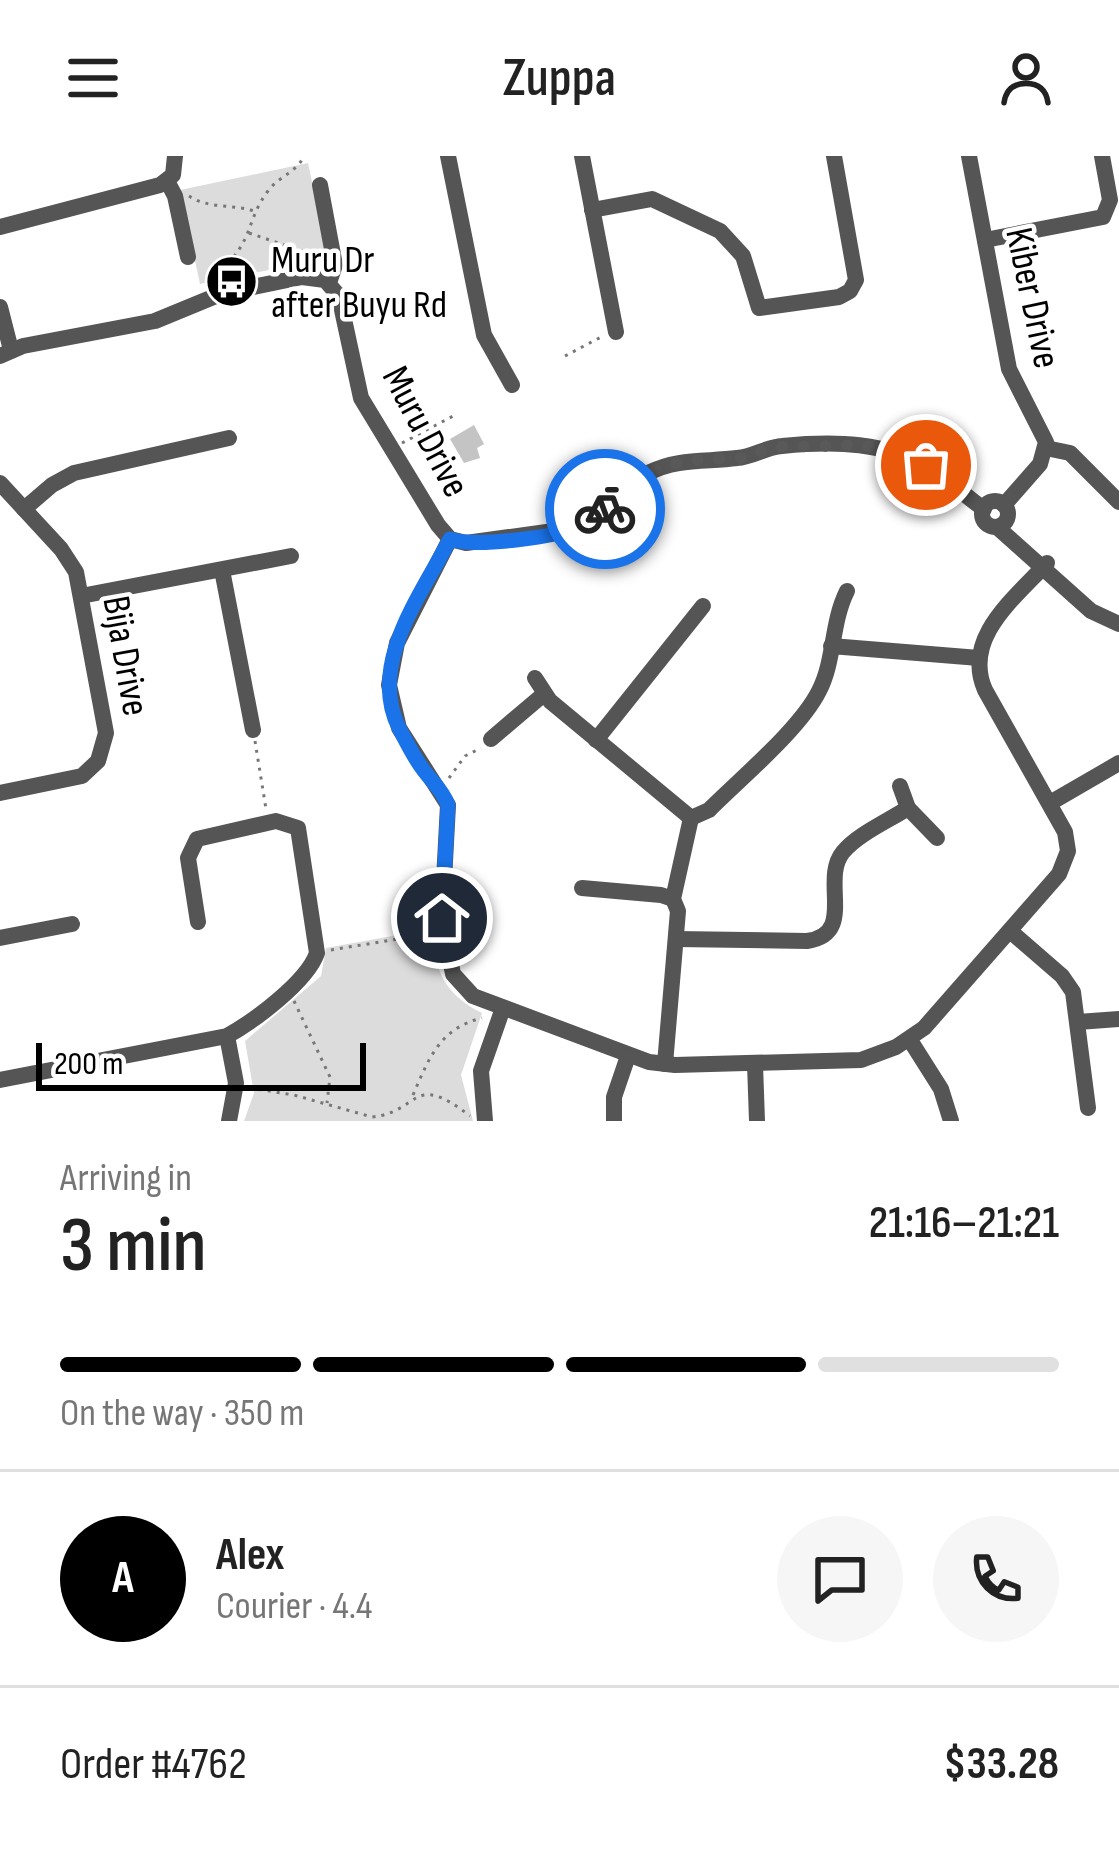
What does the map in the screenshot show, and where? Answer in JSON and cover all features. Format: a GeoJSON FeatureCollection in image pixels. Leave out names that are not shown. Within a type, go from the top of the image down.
{"type":"FeatureCollection","features":[{"type":"Feature","properties":{"kind":"street"},"geometry":{"type":"LineString","coordinates":[[176,156],[170,179],[188,257]]}},
{"type":"Feature","properties":{"kind":"street"},"geometry":{"type":"LineString","coordinates":[[448,156],[484,335],[512,386]]}},
{"type":"Feature","properties":{"kind":"street"},"geometry":{"type":"LineString","coordinates":[[582,156],[616,332]]}},
{"type":"Feature","properties":{"kind":"street"},"geometry":{"type":"LineString","coordinates":[[592,210],[652,200],[720,230],[743,256],[759,308],[853,295],[856,275],[834,156]]}},
{"type":"Feature","properties":{"kind":"street","name":"Kiber Drive"},"geometry":{"type":"LineString","coordinates":[[969,156],[1009,369],[1042,429],[1046,448]]}},
{"type":"Feature","properties":{"kind":"street"},"geometry":{"type":"LineString","coordinates":[[985,240],[1112,220],[1102,156]]}},
{"type":"Feature","properties":{"kind":"street"},"geometry":{"type":"LineString","coordinates":[[0,227],[170,179]]}},
{"type":"Feature","properties":{"kind":"street","name":"Muru Drive"},"geometry":{"type":"LineString","coordinates":[[320,184],[332,274],[364,403],[450,539],[473,543],[575,528],[659,468],[688,460],[742,458],[783,446],[851,444],[885,449],[926,465],[984,508],[993,502],[1003,517]]}},
{"type":"Feature","properties":{"kind":"street"},"geometry":{"type":"LineString","coordinates":[[0,307],[6,353],[155,321],[223,292],[332,274]]}},
{"type":"Feature","properties":{"kind":"street"},"geometry":{"type":"LineString","coordinates":[[24,509],[74,473],[229,438]]}},
{"type":"Feature","properties":{"kind":"street"},"geometry":{"type":"LineString","coordinates":[[1119,502],[1070,453],[1046,448],[1003,517],[1090,610],[1119,620]]}},
{"type":"Feature","properties":{"kind":"street","name":"Bija Drive"},"geometry":{"type":"LineString","coordinates":[[0,483],[70,560],[106,726],[104,751],[77,778],[0,793]]}},
{"type":"Feature","properties":{"kind":"street"},"geometry":{"type":"LineString","coordinates":[[450,539],[397,643],[389,672],[394,716],[419,764],[446,799],[450,818],[441,905],[458,984],[498,1012],[665,1064],[861,1060],[910,1040],[934,1019],[1059,874],[1066,860],[1065,832],[982,685],[979,658],[988,629],[1045,565]]}},
{"type":"Feature","properties":{"kind":"street"},"geometry":{"type":"LineString","coordinates":[[81,596],[291,556]]}},
{"type":"Feature","properties":{"kind":"street"},"geometry":{"type":"LineString","coordinates":[[221,570],[253,730]]}},
{"type":"Feature","properties":{"kind":"street"},"geometry":{"type":"LineString","coordinates":[[691,818],[709,809],[809,706],[822,686],[835,620],[848,591]]}},
{"type":"Feature","properties":{"kind":"street"},"geometry":{"type":"LineString","coordinates":[[596,740],[703,606]]}},
{"type":"Feature","properties":{"kind":"street"},"geometry":{"type":"LineString","coordinates":[[831,646],[979,658]]}},
{"type":"Feature","properties":{"kind":"street"},"geometry":{"type":"LineString","coordinates":[[491,739],[539,686],[691,818]]}},
{"type":"Feature","properties":{"kind":"street"},"geometry":{"type":"LineString","coordinates":[[1050,803],[1119,763]]}},
{"type":"Feature","properties":{"kind":"street"},"geometry":{"type":"LineString","coordinates":[[900,786],[908,808],[937,838]]}},
{"type":"Feature","properties":{"kind":"street"},"geometry":{"type":"LineString","coordinates":[[676,939],[822,938],[834,924],[836,871],[842,854],[908,808]]}},
{"type":"Feature","properties":{"kind":"street"},"geometry":{"type":"LineString","coordinates":[[665,1064],[678,911],[673,899],[691,818]]}},
{"type":"Feature","properties":{"kind":"street"},"geometry":{"type":"LineString","coordinates":[[0,1080],[227,1036],[249,1023],[313,965],[317,953],[301,834],[289,822],[268,822],[205,835],[193,843],[188,858],[198,922]]}},
{"type":"Feature","properties":{"kind":"street"},"geometry":{"type":"LineString","coordinates":[[582,888],[673,899]]}},
{"type":"Feature","properties":{"kind":"street"},"geometry":{"type":"LineString","coordinates":[[0,938],[72,924]]}},
{"type":"Feature","properties":{"kind":"street"},"geometry":{"type":"LineString","coordinates":[[1010,931],[1068,983],[1076,998],[1088,1108]]}},
{"type":"Feature","properties":{"kind":"street"},"geometry":{"type":"LineString","coordinates":[[481,1121],[481,1071],[498,1012]]}},
{"type":"Feature","properties":{"kind":"street"},"geometry":{"type":"LineString","coordinates":[[1078,1022],[1119,1019]]}},
{"type":"Feature","properties":{"kind":"street"},"geometry":{"type":"LineString","coordinates":[[227,1036],[236,1090],[229,1121]]}},
{"type":"Feature","properties":{"kind":"street"},"geometry":{"type":"LineString","coordinates":[[910,1040],[941,1090],[951,1121]]}},
{"type":"Feature","properties":{"kind":"street"},"geometry":{"type":"LineString","coordinates":[[614,1121],[614,1097],[628,1056]]}},
{"type":"Feature","properties":{"kind":"street"},"geometry":{"type":"LineString","coordinates":[[755,1064],[757,1121]]}},
{"type":"Feature","properties":{"kind":"path"},"geometry":{"type":"LineString","coordinates":[[304,156],[320,184]]}},
{"type":"Feature","properties":{"kind":"path"},"geometry":{"type":"LineString","coordinates":[[223,292],[222,269],[244,246],[271,187],[298,167],[304,156]]}},
{"type":"Feature","properties":{"kind":"path"},"geometry":{"type":"LineString","coordinates":[[170,179],[200,203],[256,212]]}},
{"type":"Feature","properties":{"kind":"path"},"geometry":{"type":"LineString","coordinates":[[249,233],[332,274]]}},
{"type":"Feature","properties":{"kind":"path"},"geometry":{"type":"LineString","coordinates":[[565,356],[616,332]]}},
{"type":"Feature","properties":{"kind":"path"},"geometry":{"type":"LineString","coordinates":[[400,444],[457,414]]}},
{"type":"Feature","properties":{"kind":"path"},"geometry":{"type":"LineString","coordinates":[[253,730],[268,822]]}},
{"type":"Feature","properties":{"kind":"path"},"geometry":{"type":"LineString","coordinates":[[438,786],[465,756],[491,739]]}},
{"type":"Feature","properties":{"kind":"path"},"geometry":{"type":"LineString","coordinates":[[317,953],[404,938],[446,942]]}},
{"type":"Feature","properties":{"kind":"path"},"geometry":{"type":"LineString","coordinates":[[287,989],[330,1078],[327,1103]]}},
{"type":"Feature","properties":{"kind":"path"},"geometry":{"type":"LineString","coordinates":[[412,1097],[446,1035],[458,1025],[498,1012]]}},
{"type":"Feature","properties":{"kind":"path"},"geometry":{"type":"LineString","coordinates":[[236,1090],[261,1087],[379,1117],[412,1097],[440,1096],[481,1121]]}},
{"type":"Feature","properties":{"kind":"shaded area"},"geometry":{"type":"Polygon","coordinates":[[[308,163],[328,258],[200,284],[180,190],[308,163]]]}},
{"type":"Feature","properties":{"kind":"shaded area"},"geometry":{"type":"Polygon","coordinates":[[[431,929],[444,980],[459,998],[482,1013],[461,1075],[473,1121],[244,1121],[254,1093],[245,1041],[321,976],[326,948],[431,929]]]}},
{"type":"Feature","properties":{"kind":"building"},"geometry":{"type":"Polygon","coordinates":[[[474,425],[484,444],[477,448],[480,458],[464,463],[450,439],[474,425]]]}},
{"type":"Feature","properties":{"kind":"way so far"},"geometry":{"type":"LineString","coordinates":[[605,509],[627,487],[659,468],[688,460],[742,458],[776,447],[864,445],[926,465]]}},
{"type":"Feature","properties":{"kind":"place","name":"Muru Dr after Buyu Rd"},"geometry":{"type":"Point","coordinates":[232,282]}},
{"type":"Feature","properties":{"kind":"route"},"geometry":{"type":"LineString","coordinates":[[442,918],[448,805],[394,716],[389,679],[395,648],[450,539],[473,543],[570,530],[605,509]]}}]}
